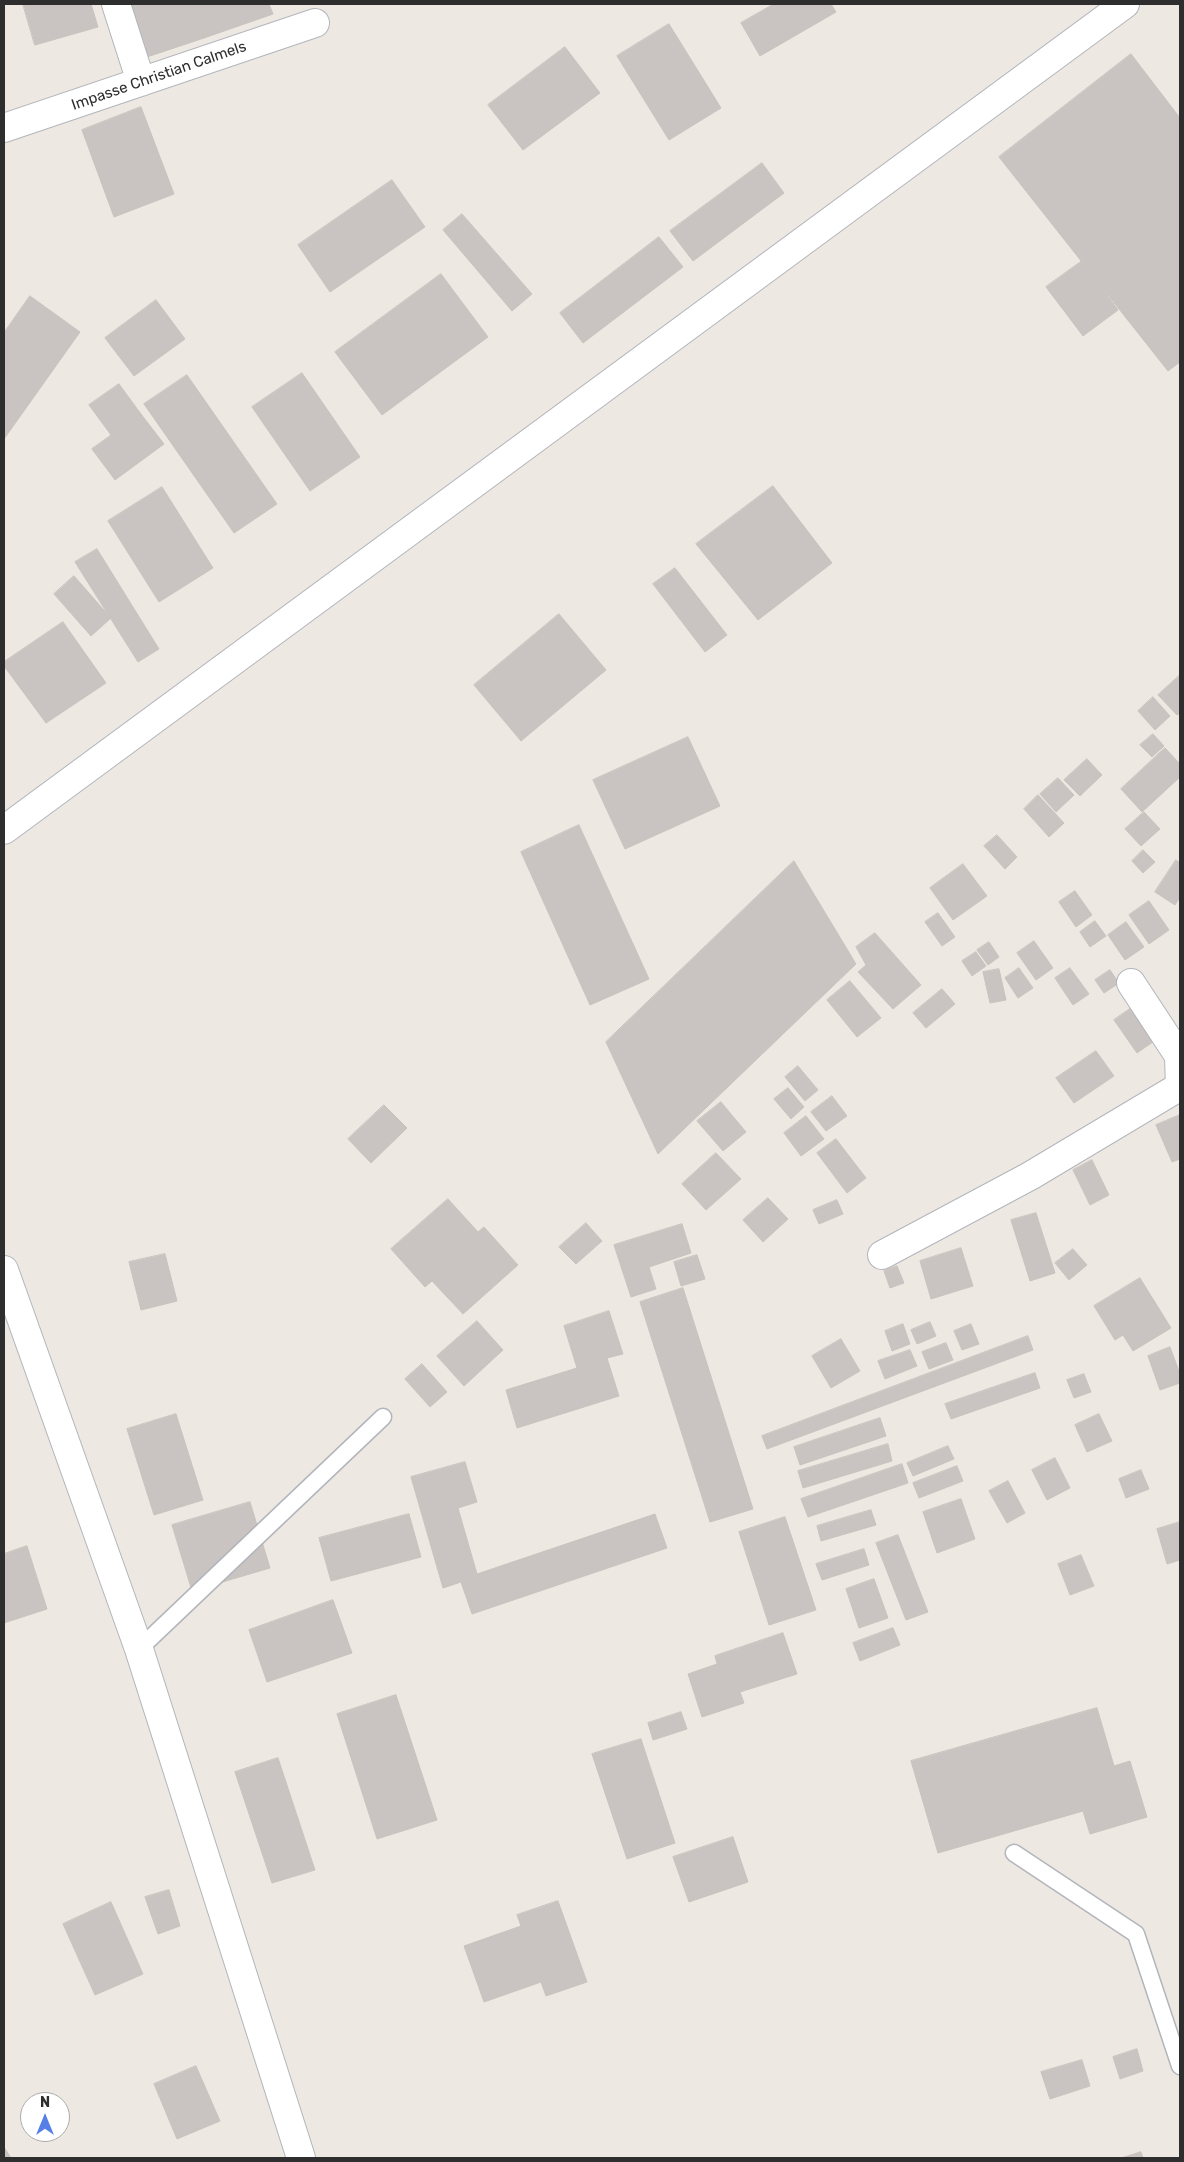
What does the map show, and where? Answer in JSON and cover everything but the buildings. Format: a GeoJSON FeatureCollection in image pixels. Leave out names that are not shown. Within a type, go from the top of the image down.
{"type":"FeatureCollection","features":[{"type":"Feature","properties":{"kind":"street"},"geometry":{"type":"LineString","coordinates":[[116,4],[141,82]]}},
{"type":"Feature","properties":{"kind":"street"},"geometry":{"type":"LineString","coordinates":[[4,830],[1122,5]]}},
{"type":"Feature","properties":{"kind":"street","name":"Impasse Christian Calmels"},"geometry":{"type":"LineString","coordinates":[[4,128],[315,23]]}},
{"type":"Feature","properties":{"kind":"street"},"geometry":{"type":"LineString","coordinates":[[882,1255],[1030,1176],[1180,1087],[1180,1056],[1131,983]]}},
{"type":"Feature","properties":{"kind":"street"},"geometry":{"type":"LineString","coordinates":[[4,1270],[139,1649],[301,2158]]}},
{"type":"Feature","properties":{"kind":"lane"},"geometry":{"type":"LineString","coordinates":[[139,1649],[383,1417]]}},
{"type":"Feature","properties":{"kind":"lane"},"geometry":{"type":"LineString","coordinates":[[1014,1853],[1136,1934],[1180,2066]]}}]}
